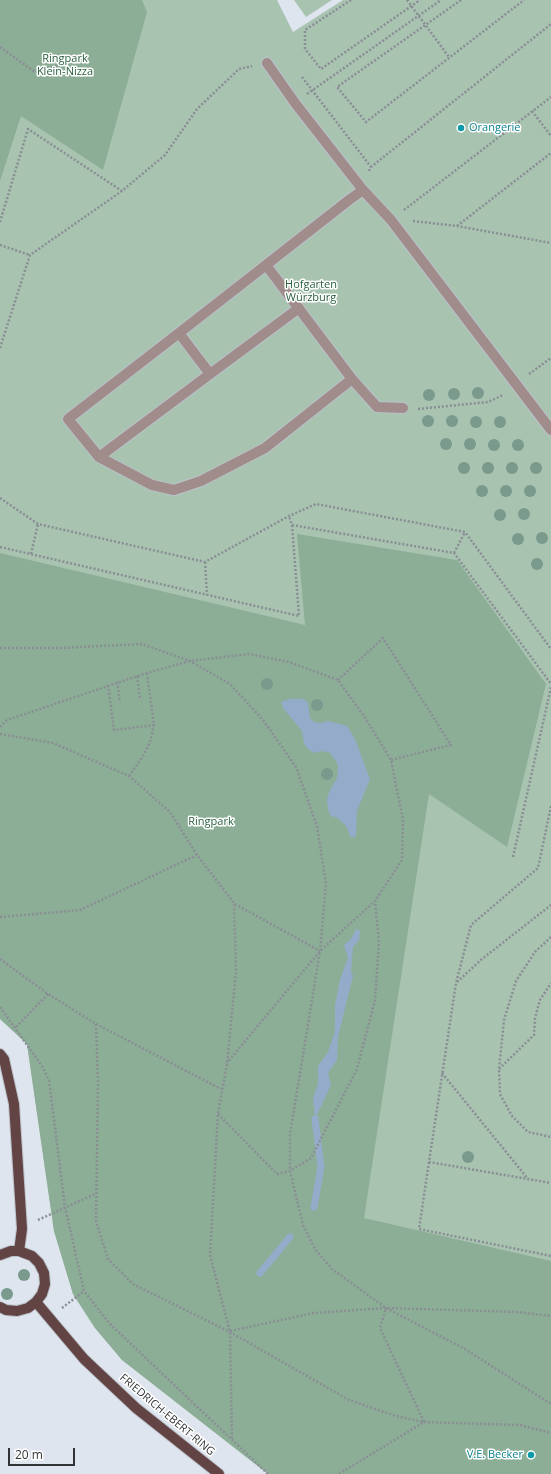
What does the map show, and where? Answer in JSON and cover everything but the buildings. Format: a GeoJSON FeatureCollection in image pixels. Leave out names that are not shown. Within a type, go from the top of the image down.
{"type":"FeatureCollection","features":[{"type":"Feature","properties":{"kind":"main road"},"geometry":{"type":"LineString","coordinates":[[0,1054],[4,1059],[14,1104],[22,1229],[19,1251]]}},
{"type":"Feature","properties":{"kind":"main road"},"geometry":{"type":"LineString","coordinates":[[0,1255],[11,1251],[19,1251],[32,1256],[40,1263],[44,1273],[45,1284],[42,1294],[36,1302],[28,1308],[17,1311],[6,1310],[0,1307]]}},
{"type":"Feature","properties":{"kind":"main road","name":"FRIEDRICH-EBERT-RING"},"geometry":{"type":"LineString","coordinates":[[36,1302],[84,1359],[136,1408],[215,1473]]}},
{"type":"Feature","properties":{"kind":"lane"},"geometry":{"type":"LineString","coordinates":[[267,62],[295,104],[362,188],[391,220],[551,430]]}},
{"type":"Feature","properties":{"kind":"lane"},"geometry":{"type":"LineString","coordinates":[[352,378],[265,448],[201,481],[174,490],[152,485],[126,473],[99,457],[68,419],[266,265],[362,188]]}},
{"type":"Feature","properties":{"kind":"lane"},"geometry":{"type":"LineString","coordinates":[[266,265],[352,378],[377,406],[403,408]]}},
{"type":"Feature","properties":{"kind":"lane"},"geometry":{"type":"LineString","coordinates":[[99,457],[299,308]]}},
{"type":"Feature","properties":{"kind":"lane"},"geometry":{"type":"LineString","coordinates":[[179,333],[210,374]]}},
{"type":"Feature","properties":{"kind":"path"},"geometry":{"type":"LineString","coordinates":[[351,0],[305,30],[305,49],[322,69],[420,0]]}},
{"type":"Feature","properties":{"kind":"path"},"geometry":{"type":"LineString","coordinates":[[407,0],[449,57]]}},
{"type":"Feature","properties":{"kind":"path"},"geometry":{"type":"LineString","coordinates":[[307,94],[441,0]]}},
{"type":"Feature","properties":{"kind":"path"},"geometry":{"type":"LineString","coordinates":[[460,0],[337,87],[366,122],[524,0]]}},
{"type":"Feature","properties":{"kind":"path"},"geometry":{"type":"LineString","coordinates":[[362,188],[371,167],[551,24]]}},
{"type":"Feature","properties":{"kind":"path"},"geometry":{"type":"LineString","coordinates":[[0,47],[35,72],[81,59]]}},
{"type":"Feature","properties":{"kind":"path"},"geometry":{"type":"LineString","coordinates":[[0,348],[30,255],[122,191],[165,155],[197,109],[239,69],[267,62]]}},
{"type":"Feature","properties":{"kind":"path"},"geometry":{"type":"LineString","coordinates":[[302,77],[371,167]]}},
{"type":"Feature","properties":{"kind":"path"},"geometry":{"type":"LineString","coordinates":[[391,220],[551,97]]}},
{"type":"Feature","properties":{"kind":"path"},"geometry":{"type":"LineString","coordinates":[[532,111],[551,136]]}},
{"type":"Feature","properties":{"kind":"path"},"geometry":{"type":"LineString","coordinates":[[0,222],[28,129],[122,191]]}},
{"type":"Feature","properties":{"kind":"path"},"geometry":{"type":"LineString","coordinates":[[457,226],[551,153]]}},
{"type":"Feature","properties":{"kind":"path"},"geometry":{"type":"LineString","coordinates":[[391,220],[457,226],[551,243]]}},
{"type":"Feature","properties":{"kind":"path"},"geometry":{"type":"LineString","coordinates":[[0,245],[30,255]]}},
{"type":"Feature","properties":{"kind":"path"},"geometry":{"type":"LineString","coordinates":[[403,408],[426,409],[488,402],[501,397],[551,358]]}},
{"type":"Feature","properties":{"kind":"path"},"geometry":{"type":"LineString","coordinates":[[0,498],[38,524],[205,562],[289,516],[316,504],[464,532],[551,649]]}},
{"type":"Feature","properties":{"kind":"path"},"geometry":{"type":"LineString","coordinates":[[0,547],[299,616],[292,525],[289,516]]}},
{"type":"Feature","properties":{"kind":"path"},"geometry":{"type":"LineString","coordinates":[[32,554],[38,524]]}},
{"type":"Feature","properties":{"kind":"path"},"geometry":{"type":"LineString","coordinates":[[292,525],[454,553],[551,684]]}},
{"type":"Feature","properties":{"kind":"path"},"geometry":{"type":"LineString","coordinates":[[454,553],[464,532]]}},
{"type":"Feature","properties":{"kind":"path"},"geometry":{"type":"LineString","coordinates":[[205,562],[207,595]]}},
{"type":"Feature","properties":{"kind":"path"},"geometry":{"type":"LineString","coordinates":[[338,680],[384,638],[451,745],[391,760]]}},
{"type":"Feature","properties":{"kind":"path"},"geometry":{"type":"LineString","coordinates":[[0,648],[61,648],[142,644],[190,661],[230,684],[263,720],[296,767],[317,826],[326,884],[320,951],[290,1134],[290,1171],[303,1225],[315,1249],[332,1269],[386,1308],[465,1349],[551,1404]]}},
{"type":"Feature","properties":{"kind":"path"},"geometry":{"type":"LineString","coordinates":[[0,727],[7,720],[147,673],[190,661],[249,654],[289,662],[338,680],[366,719],[391,760],[403,820],[402,860],[375,901],[320,951],[227,1064]]}},
{"type":"Feature","properties":{"kind":"path"},"geometry":{"type":"LineString","coordinates":[[129,776],[143,756],[150,742],[154,724],[147,673]]}},
{"type":"Feature","properties":{"kind":"path"},"geometry":{"type":"LineString","coordinates":[[137,676],[140,699]]}},
{"type":"Feature","properties":{"kind":"path"},"geometry":{"type":"LineString","coordinates":[[118,682],[120,702]]}},
{"type":"Feature","properties":{"kind":"path"},"geometry":{"type":"LineString","coordinates":[[108,685],[114,730],[154,724]]}},
{"type":"Feature","properties":{"kind":"path"},"geometry":{"type":"LineString","coordinates":[[513,857],[551,687]]}},
{"type":"Feature","properties":{"kind":"path"},"geometry":{"type":"LineString","coordinates":[[0,734],[53,743],[129,776],[170,812],[197,855],[234,903],[320,951]]}},
{"type":"Feature","properties":{"kind":"path"},"geometry":{"type":"LineString","coordinates":[[551,806],[538,868],[471,925],[456,983],[419,1228],[551,1256]]}},
{"type":"Feature","properties":{"kind":"path"},"geometry":{"type":"LineString","coordinates":[[0,917],[80,910],[197,855]]}},
{"type":"Feature","properties":{"kind":"path"},"geometry":{"type":"LineString","coordinates":[[218,1114],[278,1174],[290,1171],[311,1158],[326,1132],[357,1069],[375,1000],[379,942],[375,901]]}},
{"type":"Feature","properties":{"kind":"path"},"geometry":{"type":"LineString","coordinates":[[232,1440],[230,1332],[210,1255],[218,1114],[221,1089],[227,1064],[236,972],[234,903]]}},
{"type":"Feature","properties":{"kind":"path"},"geometry":{"type":"LineString","coordinates":[[456,983],[482,959],[551,906]]}},
{"type":"Feature","properties":{"kind":"path"},"geometry":{"type":"LineString","coordinates":[[550,1136],[528,1132],[512,1116],[500,1094],[499,1069],[504,1020],[516,981],[534,952],[551,937]]}},
{"type":"Feature","properties":{"kind":"path"},"geometry":{"type":"LineString","coordinates":[[0,959],[48,994],[96,1024],[221,1089]]}},
{"type":"Feature","properties":{"kind":"path"},"geometry":{"type":"LineString","coordinates":[[499,1069],[534,1035],[535,1018],[540,1000],[551,983]]}},
{"type":"Feature","properties":{"kind":"path"},"geometry":{"type":"LineString","coordinates":[[16,1027],[48,994]]}},
{"type":"Feature","properties":{"kind":"path"},"geometry":{"type":"LineString","coordinates":[[0,1007],[16,1027],[42,1066],[49,1080],[65,1207],[84,1291],[110,1324],[268,1474]]}},
{"type":"Feature","properties":{"kind":"path"},"geometry":{"type":"LineString","coordinates":[[96,1024],[98,1083],[96,1221],[108,1259],[133,1284],[230,1332],[349,1400],[396,1416],[424,1422],[520,1425],[551,1433]]}},
{"type":"Feature","properties":{"kind":"path"},"geometry":{"type":"LineString","coordinates":[[442,1073],[529,1179]]}},
{"type":"Feature","properties":{"kind":"path"},"geometry":{"type":"LineString","coordinates":[[429,1162],[551,1183]]}},
{"type":"Feature","properties":{"kind":"path"},"geometry":{"type":"LineString","coordinates":[[22,1229],[65,1207],[96,1194]]}},
{"type":"Feature","properties":{"kind":"path"},"geometry":{"type":"LineString","coordinates":[[50,1318],[84,1291]]}},
{"type":"Feature","properties":{"kind":"path"},"geometry":{"type":"LineString","coordinates":[[386,1308],[380,1328],[424,1422]]}},
{"type":"Feature","properties":{"kind":"path"},"geometry":{"type":"LineString","coordinates":[[230,1332],[314,1313],[386,1308],[518,1312],[551,1316]]}},
{"type":"Feature","properties":{"kind":"path"},"geometry":{"type":"LineString","coordinates":[[339,1474],[424,1422]]}},
{"type":"Feature","properties":{"kind":"green space","name":"Hofgarten Würzburg"},"geometry":{"type":"Polygon","coordinates":[[[0,0],[277,0],[293,32],[343,0],[551,0],[551,1474],[268,1474],[122,1360],[95,1328],[73,1294],[54,1231],[27,1044],[0,1019],[0,0]]]}},
{"type":"Feature","properties":{"kind":"green space","name":"Ringpark Klein-Nizza"},"geometry":{"type":"Polygon","coordinates":[[[0,0],[142,0],[147,12],[103,170],[21,116],[0,181],[0,0]]]}},
{"type":"Feature","properties":{"kind":"green space"},"geometry":{"type":"Polygon","coordinates":[[[294,0],[332,0],[306,17],[294,0]]]}},
{"type":"Feature","properties":{"kind":"green space","name":"Ringpark"},"geometry":{"type":"Polygon","coordinates":[[[297,534],[457,560],[546,684],[507,847],[429,794],[364,1218],[551,1261],[551,1474],[268,1474],[122,1360],[95,1328],[73,1294],[54,1231],[27,1044],[0,1019],[0,553],[305,625],[297,534]]]}},
{"type":"Feature","properties":{"kind":"water"},"geometry":{"type":"Polygon","coordinates":[[[289,699],[303,699],[308,702],[310,718],[314,722],[321,723],[328,721],[347,726],[355,739],[370,779],[357,811],[356,836],[351,838],[346,826],[338,818],[331,816],[328,810],[327,800],[329,792],[337,778],[337,763],[330,753],[322,751],[314,753],[307,748],[304,743],[302,731],[283,708],[281,702],[289,699]]]}},
{"type":"Feature","properties":{"kind":"water"},"geometry":{"type":"Polygon","coordinates":[[[356,929],[360,931],[359,940],[353,947],[351,971],[353,976],[338,1037],[337,1060],[328,1073],[331,1085],[315,1119],[313,1099],[318,1083],[318,1066],[328,1052],[335,1031],[335,1005],[340,980],[348,958],[344,945],[351,939],[356,929]]]}},
{"type":"Feature","properties":{"kind":"waterway"},"geometry":{"type":"LineString","coordinates":[[314,1207],[321,1167],[315,1119]]}},
{"type":"Feature","properties":{"kind":"waterway"},"geometry":{"type":"LineString","coordinates":[[260,1273],[290,1237]]}},
{"type":"Feature","properties":{"kind":"place","name":"Orangerie"},"geometry":{"type":"Point","coordinates":[461,128]}},
{"type":"Feature","properties":{"kind":"place","name":"V.E. Becker"},"geometry":{"type":"Point","coordinates":[531,1455]}}]}
